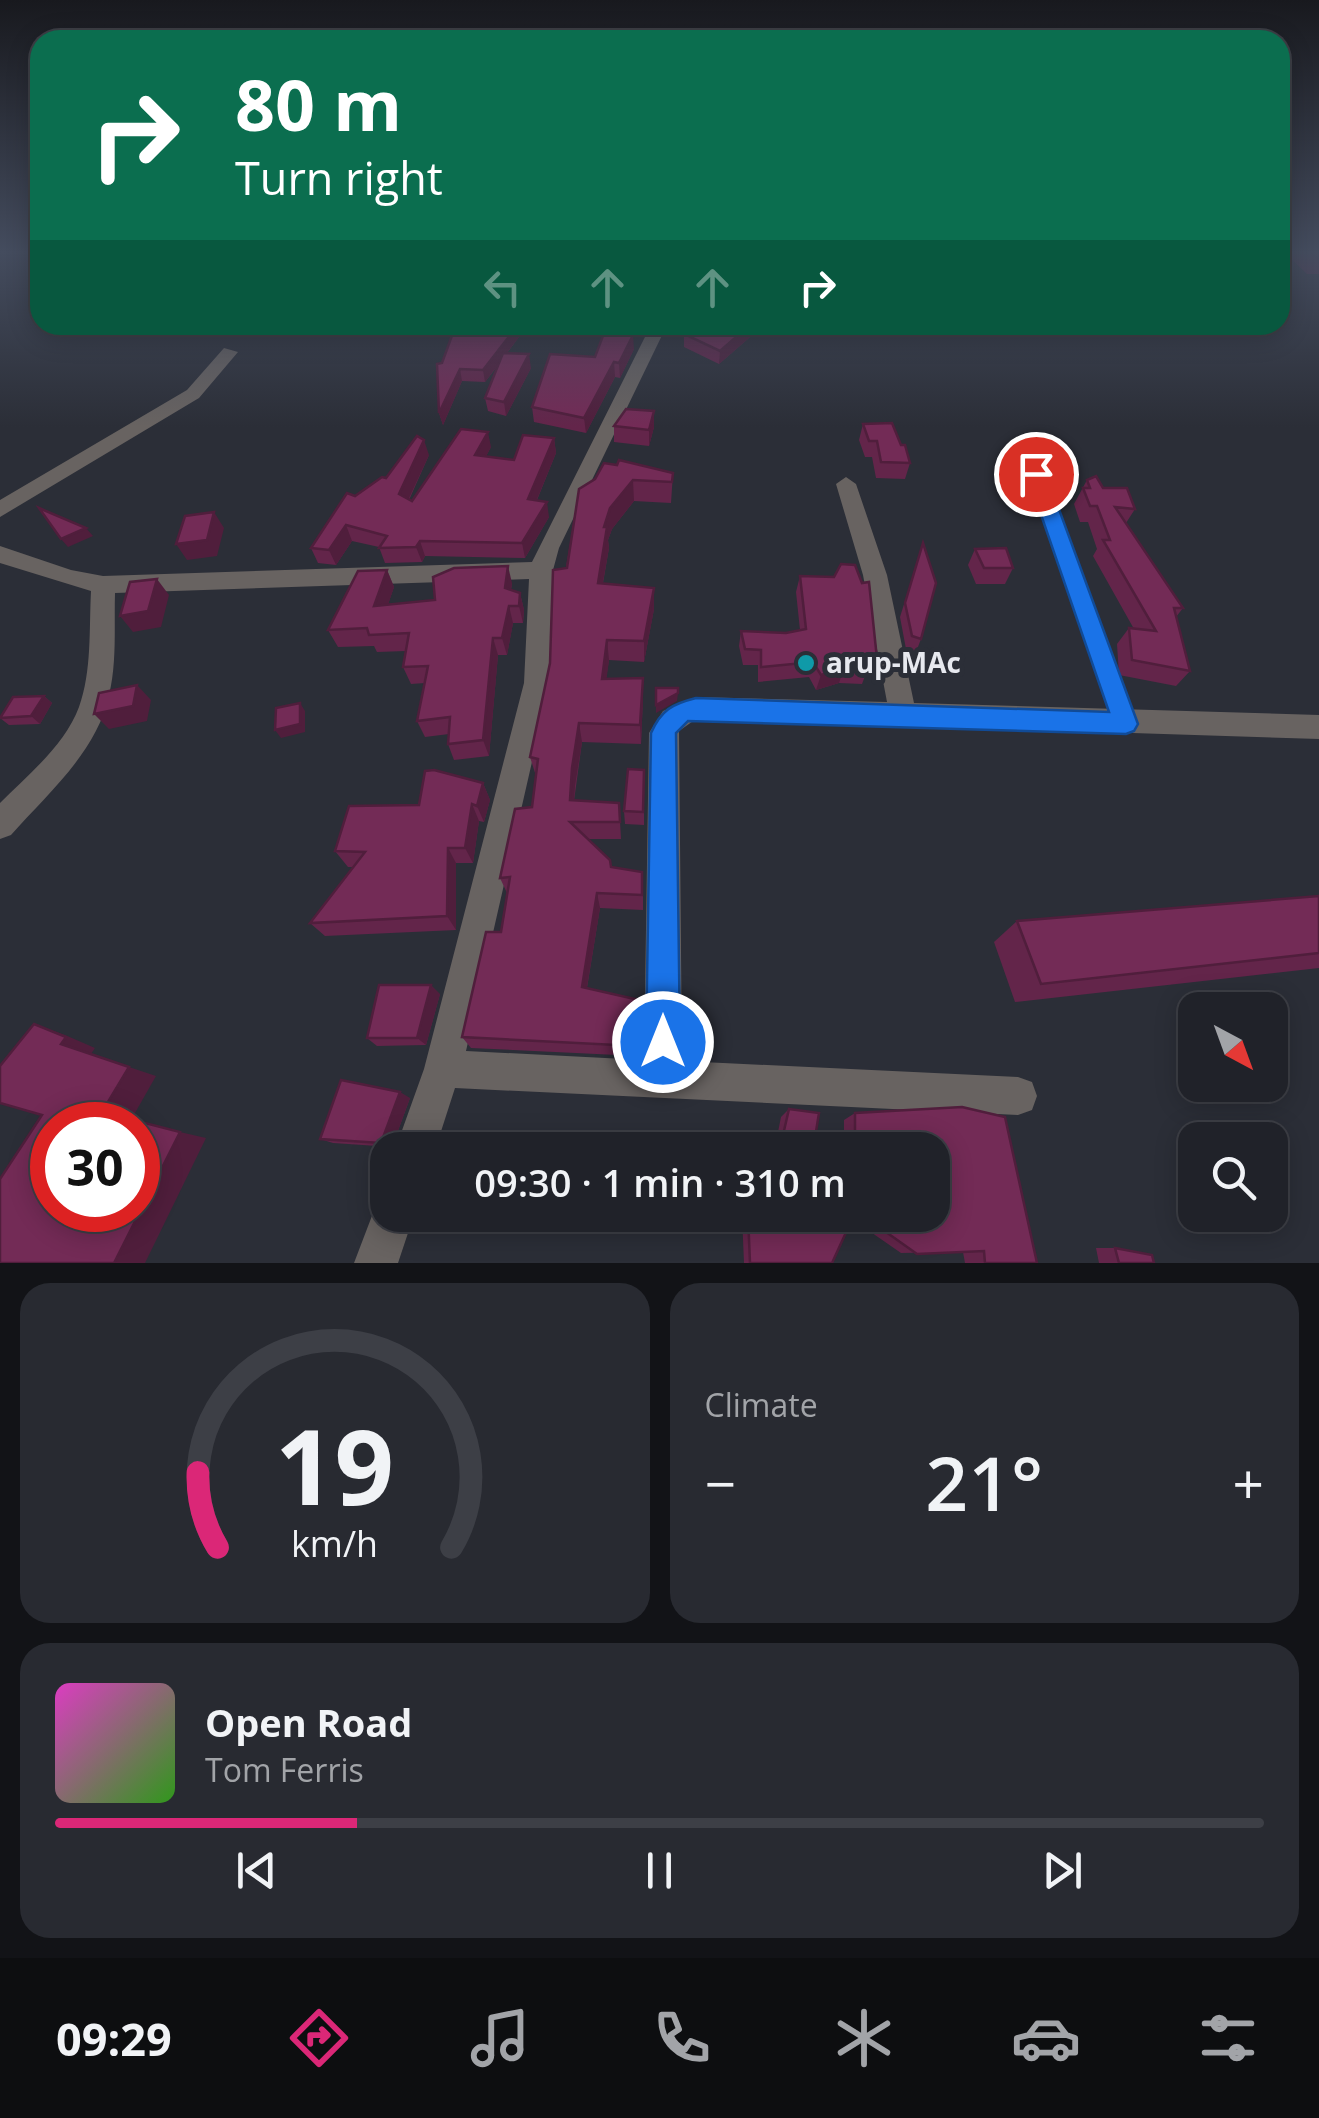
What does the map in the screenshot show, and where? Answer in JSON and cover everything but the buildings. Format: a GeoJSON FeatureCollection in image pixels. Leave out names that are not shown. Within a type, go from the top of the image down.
{"type":"FeatureCollection","features":[{"type":"Feature","properties":{"kind":"street"},"geometry":{"type":"LineString","coordinates":[[421,1132],[443,1069],[537,683],[540,570],[654,335]]}},
{"type":"Feature","properties":{"kind":"street"},"geometry":{"type":"LineString","coordinates":[[0,510],[192,394],[230,352]]}},
{"type":"Feature","properties":{"kind":"street"},"geometry":{"type":"LineString","coordinates":[[846,484],[875,575],[904,716]]}},
{"type":"Feature","properties":{"kind":"street"},"geometry":{"type":"LineString","coordinates":[[0,554],[68,578],[103,585],[540,570]]}},
{"type":"Feature","properties":{"kind":"street"},"geometry":{"type":"LineString","coordinates":[[0,825],[80,732],[91,712],[99,684],[103,585]]}},
{"type":"Feature","properties":{"kind":"street"},"geometry":{"type":"LineString","coordinates":[[663,1081],[663,733],[668,722],[696,708],[1126,724],[1319,726]]}},
{"type":"Feature","properties":{"kind":"street"},"geometry":{"type":"LineString","coordinates":[[443,1069],[1018,1096]]}},
{"type":"Feature","properties":{"kind":"street"},"geometry":{"type":"LineString","coordinates":[[376,1263],[387,1232]]}},
{"type":"Feature","properties":{"kind":"lane"},"geometry":{"type":"LineString","coordinates":[[1036,474],[1126,724]]}},
{"type":"Feature","properties":{"kind":"place","name":"arup-MAc"},"geometry":{"type":"Point","coordinates":[806,663]}},
{"type":"Feature","properties":{"kind":"route"},"geometry":{"type":"LineString","coordinates":[[663,1042],[663,733],[668,722],[681,712],[696,708],[1126,724],[1036,474]]}}]}
